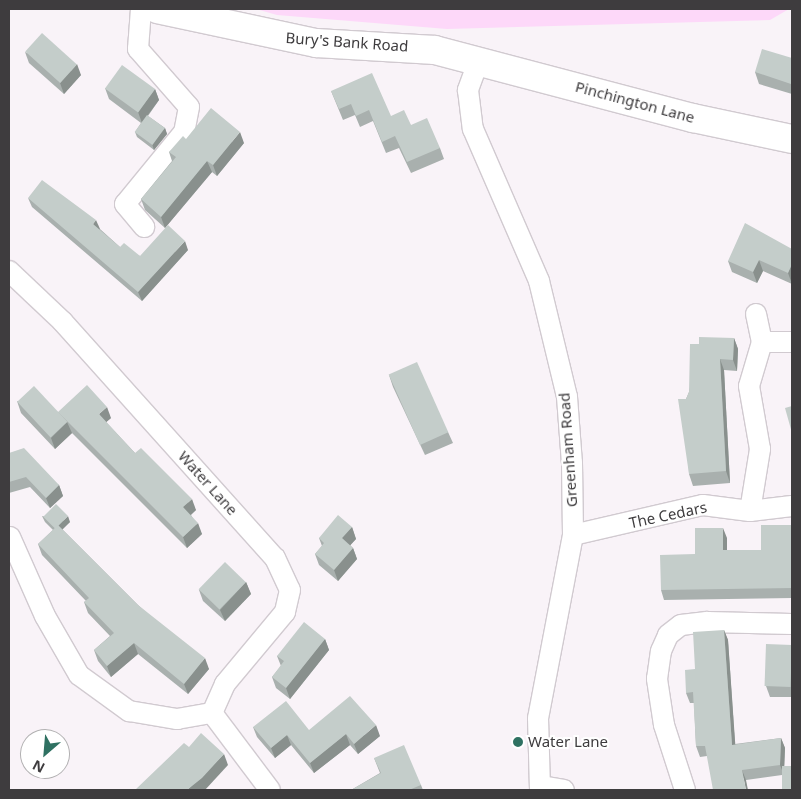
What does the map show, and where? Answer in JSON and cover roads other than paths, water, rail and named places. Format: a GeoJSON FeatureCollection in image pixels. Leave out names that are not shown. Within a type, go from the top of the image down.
{"type":"FeatureCollection","features":[{"type":"Feature","properties":{"kind":"street"},"geometry":{"type":"LineString","coordinates":[[141,9],[138,49],[189,107],[184,132],[125,204],[144,227]]}},
{"type":"Feature","properties":{"kind":"street","name":"Bury's Bank Road"},"geometry":{"type":"LineString","coordinates":[[157,9],[316,43],[435,50],[477,65]]}},
{"type":"Feature","properties":{"kind":"street","name":"Pinchington Lane"},"geometry":{"type":"LineString","coordinates":[[477,65],[520,71],[693,118],[792,139]]}},
{"type":"Feature","properties":{"kind":"street","name":"Greenham Road"},"geometry":{"type":"LineString","coordinates":[[477,65],[468,90],[473,129],[539,281],[567,397],[573,535],[538,718],[540,788]]}},
{"type":"Feature","properties":{"kind":"street","name":"Water Lane"},"geometry":{"type":"LineString","coordinates":[[9,271],[62,321],[275,558],[290,590],[285,612],[224,684],[212,713]]}},
{"type":"Feature","properties":{"kind":"street"},"geometry":{"type":"LineString","coordinates":[[750,511],[760,449],[749,386],[762,342],[756,314]]}},
{"type":"Feature","properties":{"kind":"street"},"geometry":{"type":"LineString","coordinates":[[762,342],[792,342]]}},
{"type":"Feature","properties":{"kind":"street","name":"The Cedars"},"geometry":{"type":"LineString","coordinates":[[573,535],[703,505],[750,511],[792,506]]}},
{"type":"Feature","properties":{"kind":"street"},"geometry":{"type":"LineString","coordinates":[[10,537],[45,616],[79,675],[129,711],[177,719],[212,713],[270,790]]}},
{"type":"Feature","properties":{"kind":"street"},"geometry":{"type":"LineString","coordinates":[[685,790],[664,725],[657,679],[660,651],[668,635],[681,625],[698,623],[792,624]]}},
{"type":"Feature","properties":{"kind":"street"},"geometry":{"type":"LineString","coordinates":[[540,788],[564,790]]}},
{"type":"Feature","properties":{"kind":"place","name":"Water Lane"},"geometry":{"type":"Point","coordinates":[518,742]}}]}
